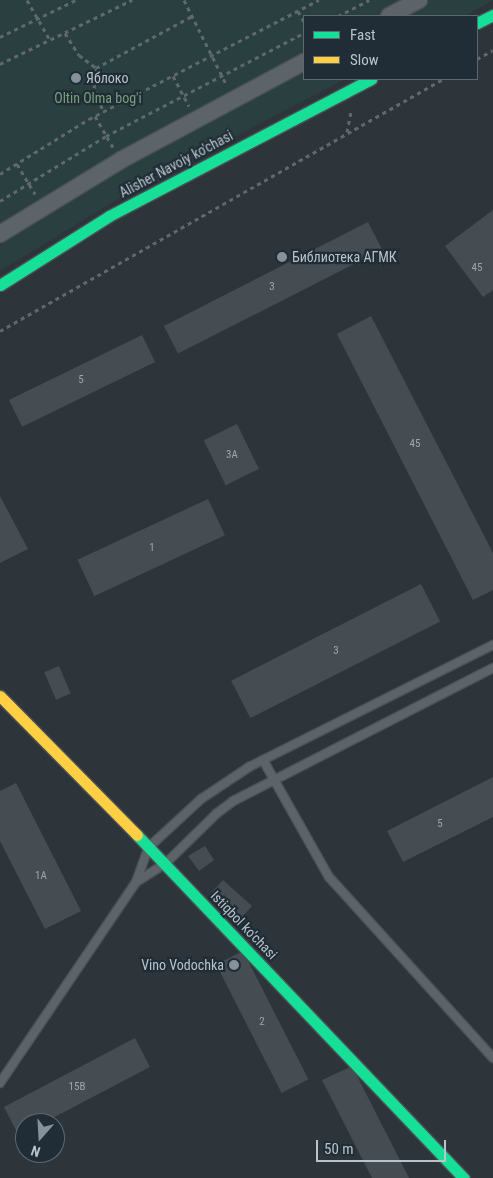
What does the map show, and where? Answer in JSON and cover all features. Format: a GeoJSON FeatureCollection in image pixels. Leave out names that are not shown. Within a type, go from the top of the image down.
{"type":"FeatureCollection","features":[{"type":"Feature","properties":{"kind":"street"},"geometry":{"type":"LineString","coordinates":[[391,15],[419,0]]}},
{"type":"Feature","properties":{"kind":"street"},"geometry":{"type":"LineString","coordinates":[[478,22],[493,15]]}},
{"type":"Feature","properties":{"kind":"street"},"geometry":{"type":"LineString","coordinates":[[0,234],[121,160],[303,63]]}},
{"type":"Feature","properties":{"kind":"street","name":"Alisher Navoiy ko'chasi"},"geometry":{"type":"LineString","coordinates":[[0,285],[109,216],[369,80]]}},
{"type":"Feature","properties":{"kind":"street","name":"Istiqbol ko'chasi"},"geometry":{"type":"LineString","coordinates":[[0,696],[149,847],[464,1178]]}},
{"type":"Feature","properties":{"kind":"lane"},"geometry":{"type":"LineString","coordinates":[[0,1083],[136,882],[149,847],[201,799],[263,760],[493,645]]}},
{"type":"Feature","properties":{"kind":"lane"},"geometry":{"type":"LineString","coordinates":[[136,882],[165,864],[216,814],[233,801],[493,668]]}},
{"type":"Feature","properties":{"kind":"lane"},"geometry":{"type":"LineString","coordinates":[[263,760],[329,877],[493,1058]]}},
{"type":"Feature","properties":{"kind":"path"},"geometry":{"type":"LineString","coordinates":[[27,0],[50,40]]}},
{"type":"Feature","properties":{"kind":"path"},"geometry":{"type":"LineString","coordinates":[[0,37],[76,0]]}},
{"type":"Feature","properties":{"kind":"path"},"geometry":{"type":"LineString","coordinates":[[0,64],[131,0]]}},
{"type":"Feature","properties":{"kind":"path"},"geometry":{"type":"LineString","coordinates":[[184,0],[234,100]]}},
{"type":"Feature","properties":{"kind":"path"},"geometry":{"type":"LineString","coordinates":[[0,174],[95,116],[319,0]]}},
{"type":"Feature","properties":{"kind":"path"},"geometry":{"type":"LineString","coordinates":[[340,15],[369,0]]}},
{"type":"Feature","properties":{"kind":"path"},"geometry":{"type":"LineString","coordinates":[[298,11],[303,20]]}},
{"type":"Feature","properties":{"kind":"path"},"geometry":{"type":"LineString","coordinates":[[96,68],[192,16]]}},
{"type":"Feature","properties":{"kind":"path"},"geometry":{"type":"LineString","coordinates":[[65,33],[79,55],[96,68]]}},
{"type":"Feature","properties":{"kind":"path"},"geometry":{"type":"LineString","coordinates":[[0,201],[106,136],[303,35]]}},
{"type":"Feature","properties":{"kind":"path"},"geometry":{"type":"LineString","coordinates":[[478,58],[493,50]]}},
{"type":"Feature","properties":{"kind":"path"},"geometry":{"type":"LineString","coordinates":[[96,68],[94,90],[104,112]]}},
{"type":"Feature","properties":{"kind":"path"},"geometry":{"type":"LineString","coordinates":[[173,76],[196,120]]}},
{"type":"Feature","properties":{"kind":"path"},"geometry":{"type":"LineString","coordinates":[[0,330],[441,80]]}},
{"type":"Feature","properties":{"kind":"path"},"geometry":{"type":"LineString","coordinates":[[95,116],[121,160]]}},
{"type":"Feature","properties":{"kind":"path"},"geometry":{"type":"LineString","coordinates":[[16,164],[43,207]]}},
{"type":"Feature","properties":{"kind":"green space","name":"Oltin Olma bog'i"},"geometry":{"type":"Polygon","coordinates":[[[0,0],[493,0],[467,15],[303,15],[303,80],[343,80],[134,189],[0,271],[0,0]]]}},
{"type":"Feature","properties":{"kind":"building"},"geometry":{"type":"Polygon","coordinates":[[[493,210],[493,290],[483,297],[445,246],[493,210]]]}},
{"type":"Feature","properties":{"kind":"building"},"geometry":{"type":"Polygon","coordinates":[[[368,222],[382,250],[178,354],[164,326],[368,222]]]}},
{"type":"Feature","properties":{"kind":"building"},"geometry":{"type":"Polygon","coordinates":[[[371,316],[493,553],[493,590],[473,600],[337,334],[371,316]]]}},
{"type":"Feature","properties":{"kind":"building"},"geometry":{"type":"Polygon","coordinates":[[[142,335],[155,362],[22,427],[9,400],[142,335]]]}},
{"type":"Feature","properties":{"kind":"building"},"geometry":{"type":"Polygon","coordinates":[[[237,424],[259,469],[226,485],[204,440],[237,424]]]}},
{"type":"Feature","properties":{"kind":"building"},"geometry":{"type":"Polygon","coordinates":[[[0,496],[28,549],[0,563],[0,496]]]}},
{"type":"Feature","properties":{"kind":"building"},"geometry":{"type":"Polygon","coordinates":[[[208,499],[225,535],[94,596],[77,560],[208,499]]]}},
{"type":"Feature","properties":{"kind":"building"},"geometry":{"type":"Polygon","coordinates":[[[421,584],[440,621],[250,718],[231,681],[421,584]]]}},
{"type":"Feature","properties":{"kind":"building"},"geometry":{"type":"Polygon","coordinates":[[[59,666],[71,694],[56,700],[44,672],[59,666]]]}},
{"type":"Feature","properties":{"kind":"building"},"geometry":{"type":"Polygon","coordinates":[[[493,777],[493,817],[403,862],[387,831],[493,777]]]}},
{"type":"Feature","properties":{"kind":"building"},"geometry":{"type":"Polygon","coordinates":[[[16,783],[81,911],[45,929],[0,841],[0,791],[16,783]]]}},
{"type":"Feature","properties":{"kind":"building"},"geometry":{"type":"Polygon","coordinates":[[[205,846],[214,860],[199,871],[188,856],[205,846]]]}},
{"type":"Feature","properties":{"kind":"building"},"geometry":{"type":"Polygon","coordinates":[[[223,880],[252,906],[239,921],[210,895],[223,880]]]}},
{"type":"Feature","properties":{"kind":"building"},"geometry":{"type":"Polygon","coordinates":[[[243,951],[308,1079],[282,1093],[216,965],[243,951]]]}},
{"type":"Feature","properties":{"kind":"building"},"geometry":{"type":"Polygon","coordinates":[[[135,1038],[150,1067],[62,1113],[15,1113],[15,1128],[4,1107],[135,1038]]]}},
{"type":"Feature","properties":{"kind":"building"},"geometry":{"type":"Polygon","coordinates":[[[352,1066],[409,1178],[372,1178],[322,1080],[352,1066]]]}},
{"type":"Feature","properties":{"kind":"traffic: fast"},"geometry":{"type":"LineString","coordinates":[[478,22],[493,15]]}},
{"type":"Feature","properties":{"kind":"traffic: fast"},"geometry":{"type":"LineString","coordinates":[[0,285],[109,216],[369,80]]}},
{"type":"Feature","properties":{"kind":"traffic: fast"},"geometry":{"type":"LineString","coordinates":[[137,835],[464,1178]]}},
{"type":"Feature","properties":{"kind":"traffic: slow"},"geometry":{"type":"LineString","coordinates":[[0,696],[137,835]]}},
{"type":"Feature","properties":{"kind":"place","name":"Яблоко"},"geometry":{"type":"Point","coordinates":[76,78]}},
{"type":"Feature","properties":{"kind":"place","name":"Библиотека АГМК"},"geometry":{"type":"Point","coordinates":[282,257]}},
{"type":"Feature","properties":{"kind":"place","name":"Vino Vodochka"},"geometry":{"type":"Point","coordinates":[234,965]}}]}
